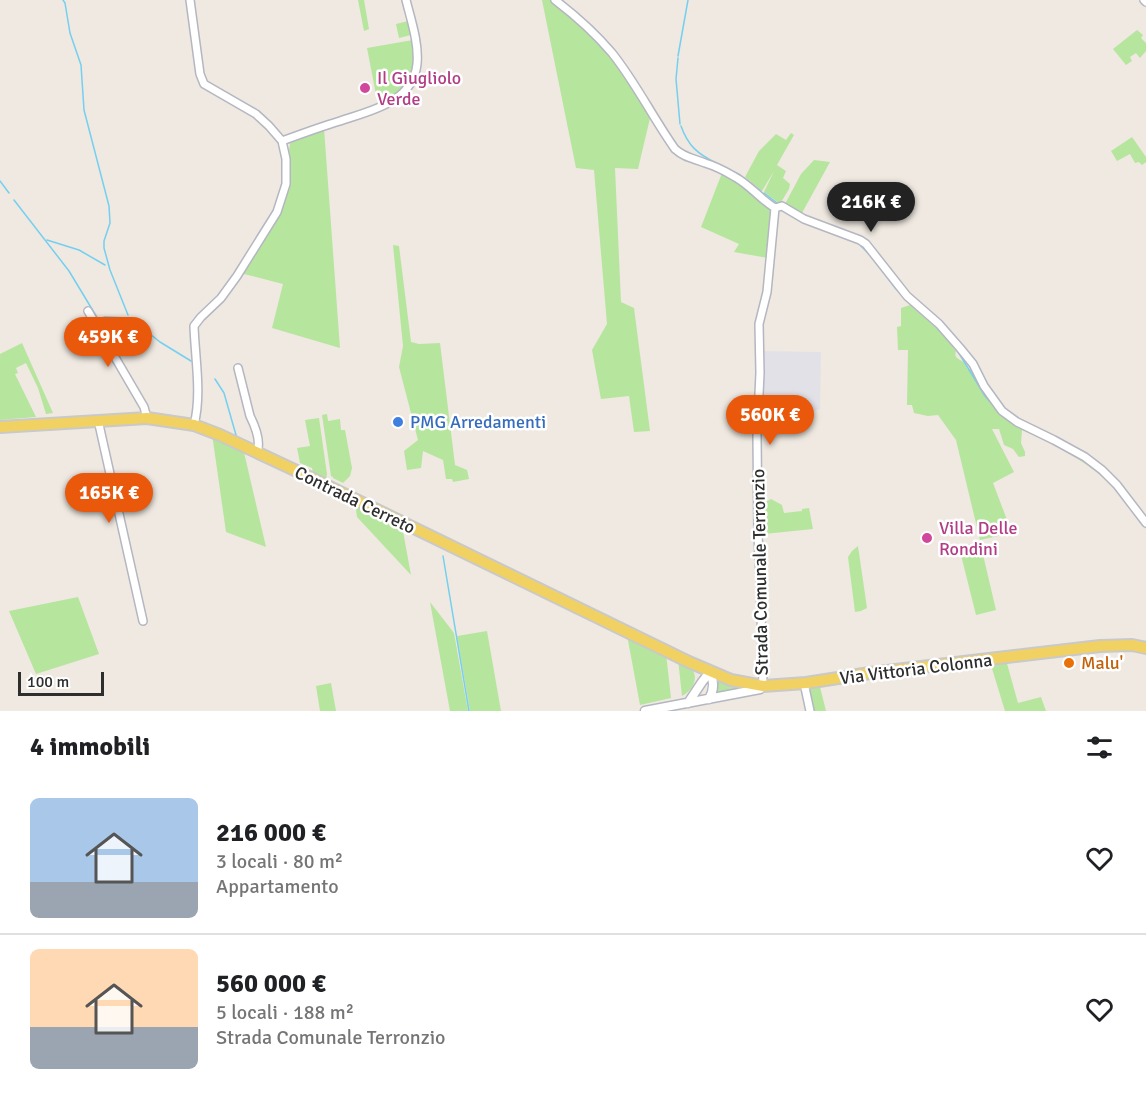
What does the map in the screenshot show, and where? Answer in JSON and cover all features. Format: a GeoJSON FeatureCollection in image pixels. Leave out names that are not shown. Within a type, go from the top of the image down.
{"type":"FeatureCollection","features":[{"type":"Feature","properties":{"kind":"main road","name":"Contrada Cerreto"},"geometry":{"type":"LineString","coordinates":[[0,427],[147,418],[194,425],[257,452],[690,662]]}},
{"type":"Feature","properties":{"kind":"main road","name":"Via Vittoria Colonna"},"geometry":{"type":"LineString","coordinates":[[690,662],[743,684],[763,686],[804,683],[1095,646],[1132,645],[1146,648]]}},
{"type":"Feature","properties":{"kind":"street"},"geometry":{"type":"LineString","coordinates":[[190,0],[200,74],[204,84],[256,114],[282,141],[286,159],[286,184],[277,212],[221,298],[194,326],[198,397],[198,412],[194,425]]}},
{"type":"Feature","properties":{"kind":"street"},"geometry":{"type":"LineString","coordinates":[[282,141],[372,110],[397,98],[406,90],[414,78],[417,63],[406,0]]}},
{"type":"Feature","properties":{"kind":"street"},"geometry":{"type":"LineString","coordinates":[[555,0],[576,15],[614,55],[675,150],[683,156],[734,176],[775,208],[782,206],[804,219],[866,244],[907,296],[939,324],[960,348],[973,364],[984,386],[1002,411],[1017,422],[1085,457],[1102,470],[1118,485],[1146,524]]}},
{"type":"Feature","properties":{"kind":"street","name":"Strada Comunale Terronzio"},"geometry":{"type":"LineString","coordinates":[[763,686],[758,534],[759,324],[767,292],[775,208]]}},
{"type":"Feature","properties":{"kind":"street"},"geometry":{"type":"LineString","coordinates":[[88,311],[144,407],[147,418]]}},
{"type":"Feature","properties":{"kind":"street"},"geometry":{"type":"LineString","coordinates":[[238,368],[250,416],[254,423],[259,446],[257,452]]}},
{"type":"Feature","properties":{"kind":"street"},"geometry":{"type":"LineString","coordinates":[[98,420],[143,621]]}},
{"type":"Feature","properties":{"kind":"street"},"geometry":{"type":"LineString","coordinates":[[690,662],[700,685]]}},
{"type":"Feature","properties":{"kind":"street"},"geometry":{"type":"LineString","coordinates":[[709,699],[714,683],[710,672]]}},
{"type":"Feature","properties":{"kind":"street"},"geometry":{"type":"LineString","coordinates":[[688,703],[710,672]]}},
{"type":"Feature","properties":{"kind":"street"},"geometry":{"type":"LineString","coordinates":[[804,683],[809,711]]}},
{"type":"Feature","properties":{"kind":"street"},"geometry":{"type":"LineString","coordinates":[[645,711],[760,689],[763,686]]}},
{"type":"Feature","properties":{"kind":"shaded area"},"geometry":{"type":"Polygon","coordinates":[[[761,351],[821,352],[820,409],[760,424],[761,351]]]}},
{"type":"Feature","properties":{"kind":"green space"},"geometry":{"type":"Polygon","coordinates":[[[358,0],[364,0],[369,29],[364,31],[358,0]]]}},
{"type":"Feature","properties":{"kind":"green space"},"geometry":{"type":"Polygon","coordinates":[[[542,0],[552,0],[579,21],[611,54],[651,114],[638,169],[615,168],[621,302],[634,308],[650,431],[634,432],[629,396],[601,399],[592,350],[607,324],[594,170],[576,168],[542,0]]]}},
{"type":"Feature","properties":{"kind":"green space"},"geometry":{"type":"Polygon","coordinates":[[[408,21],[411,35],[399,38],[396,24],[408,21]]]}},
{"type":"Feature","properties":{"kind":"green space"},"geometry":{"type":"Polygon","coordinates":[[[1137,30],[1143,35],[1141,38],[1146,43],[1146,51],[1140,58],[1136,53],[1130,57],[1132,61],[1126,65],[1113,49],[1137,30]]]}},
{"type":"Feature","properties":{"kind":"green space"},"geometry":{"type":"Polygon","coordinates":[[[413,40],[414,62],[409,80],[397,94],[378,105],[367,48],[413,40]]]}},
{"type":"Feature","properties":{"kind":"green space"},"geometry":{"type":"Polygon","coordinates":[[[324,128],[340,348],[272,328],[283,284],[240,273],[279,210],[292,139],[324,128]]]}},
{"type":"Feature","properties":{"kind":"green space"},"geometry":{"type":"Polygon","coordinates":[[[791,133],[794,135],[777,165],[786,171],[783,178],[790,184],[780,204],[764,192],[774,171],[762,191],[745,177],[759,151],[776,134],[786,140],[791,133]]]}},
{"type":"Feature","properties":{"kind":"green space"},"geometry":{"type":"Polygon","coordinates":[[[1132,137],[1146,157],[1146,162],[1142,165],[1139,162],[1135,163],[1130,154],[1117,161],[1111,151],[1132,137]]]}},
{"type":"Feature","properties":{"kind":"green space"},"geometry":{"type":"Polygon","coordinates":[[[814,160],[830,162],[802,213],[785,204],[801,174],[814,160]]]}},
{"type":"Feature","properties":{"kind":"green space"},"geometry":{"type":"Polygon","coordinates":[[[722,173],[738,181],[770,207],[768,258],[734,252],[739,244],[701,227],[722,173]]]}},
{"type":"Feature","properties":{"kind":"green space"},"geometry":{"type":"Polygon","coordinates":[[[393,245],[399,246],[411,342],[440,343],[455,465],[467,470],[469,479],[453,482],[452,479],[446,479],[443,460],[423,451],[421,468],[407,470],[404,451],[418,440],[399,367],[403,346],[393,245]]]}},
{"type":"Feature","properties":{"kind":"green space"},"geometry":{"type":"Polygon","coordinates":[[[910,305],[941,332],[956,351],[956,357],[968,370],[973,368],[1001,411],[1089,462],[1112,482],[1146,525],[1146,529],[1107,481],[1077,459],[1022,430],[1021,443],[1025,456],[1019,457],[1013,449],[1004,445],[999,429],[992,429],[1014,472],[993,483],[1012,533],[980,540],[956,440],[938,415],[928,416],[914,413],[912,405],[907,405],[908,350],[898,350],[897,327],[901,326],[901,308],[910,305]]]}},
{"type":"Feature","properties":{"kind":"green space"},"geometry":{"type":"Polygon","coordinates":[[[22,343],[53,413],[46,414],[38,388],[26,363],[16,368],[18,373],[15,374],[36,417],[0,420],[0,354],[22,343]]]}},
{"type":"Feature","properties":{"kind":"green space"},"geometry":{"type":"Polygon","coordinates":[[[327,414],[328,421],[340,419],[341,430],[345,430],[352,468],[350,476],[343,483],[331,476],[322,415],[327,414]]]}},
{"type":"Feature","properties":{"kind":"green space"},"geometry":{"type":"Polygon","coordinates":[[[319,418],[326,480],[313,474],[312,468],[300,463],[297,448],[310,446],[305,420],[319,418]]]}},
{"type":"Feature","properties":{"kind":"green space"},"geometry":{"type":"Polygon","coordinates":[[[212,434],[243,448],[266,547],[226,532],[212,434]]]}},
{"type":"Feature","properties":{"kind":"green space"},"geometry":{"type":"Polygon","coordinates":[[[771,499],[782,505],[784,513],[809,508],[813,529],[764,534],[763,503],[771,499]]]}},
{"type":"Feature","properties":{"kind":"green space"},"geometry":{"type":"Polygon","coordinates":[[[355,502],[402,526],[411,575],[357,517],[355,502]]]}},
{"type":"Feature","properties":{"kind":"green space"},"geometry":{"type":"Polygon","coordinates":[[[980,542],[996,610],[976,615],[959,547],[980,542]]]}},
{"type":"Feature","properties":{"kind":"green space"},"geometry":{"type":"Polygon","coordinates":[[[858,546],[867,608],[855,612],[848,557],[858,546]]]}},
{"type":"Feature","properties":{"kind":"green space"},"geometry":{"type":"Polygon","coordinates":[[[78,597],[99,654],[36,674],[9,611],[78,597]]]}},
{"type":"Feature","properties":{"kind":"green space"},"geometry":{"type":"Polygon","coordinates":[[[430,602],[454,633],[468,711],[450,711],[430,602]]]}},
{"type":"Feature","properties":{"kind":"green space"},"geometry":{"type":"Polygon","coordinates":[[[487,631],[501,711],[470,711],[457,636],[487,631]]]}},
{"type":"Feature","properties":{"kind":"green space"},"geometry":{"type":"Polygon","coordinates":[[[627,635],[666,653],[671,698],[640,705],[627,635]]]}},
{"type":"Feature","properties":{"kind":"green space"},"geometry":{"type":"Polygon","coordinates":[[[678,659],[691,668],[695,676],[692,688],[682,696],[678,659]]]}},
{"type":"Feature","properties":{"kind":"green space"},"geometry":{"type":"Polygon","coordinates":[[[1006,660],[1018,703],[1041,697],[1046,711],[1005,711],[990,662],[1006,660]]]}},
{"type":"Feature","properties":{"kind":"green space"},"geometry":{"type":"Polygon","coordinates":[[[715,679],[745,688],[714,694],[715,679]]]}},
{"type":"Feature","properties":{"kind":"green space"},"geometry":{"type":"Polygon","coordinates":[[[331,683],[336,711],[320,711],[316,686],[331,683]]]}},
{"type":"Feature","properties":{"kind":"green space"},"geometry":{"type":"Polygon","coordinates":[[[819,683],[826,711],[812,711],[806,685],[819,683]]]}},
{"type":"Feature","properties":{"kind":"waterway"},"geometry":{"type":"LineString","coordinates":[[63,0],[70,33],[81,65],[84,110],[109,206],[110,223],[104,248],[128,315]]}},
{"type":"Feature","properties":{"kind":"waterway"},"geometry":{"type":"LineString","coordinates":[[678,56],[688,0]]}},
{"type":"Feature","properties":{"kind":"waterway"},"geometry":{"type":"LineString","coordinates":[[678,58],[676,79],[680,124]]}},
{"type":"Feature","properties":{"kind":"waterway"},"geometry":{"type":"LineString","coordinates":[[681,126],[694,149],[716,163]]}},
{"type":"Feature","properties":{"kind":"waterway"},"geometry":{"type":"LineString","coordinates":[[726,168],[740,175]]}},
{"type":"Feature","properties":{"kind":"waterway"},"geometry":{"type":"LineString","coordinates":[[744,178],[761,191]]}},
{"type":"Feature","properties":{"kind":"waterway"},"geometry":{"type":"LineString","coordinates":[[0,181],[9,193]]}},
{"type":"Feature","properties":{"kind":"waterway"},"geometry":{"type":"LineString","coordinates":[[764,193],[777,203]]}},
{"type":"Feature","properties":{"kind":"waterway"},"geometry":{"type":"LineString","coordinates":[[14,200],[69,271],[98,319],[130,318],[160,342],[191,361]]}},
{"type":"Feature","properties":{"kind":"waterway"},"geometry":{"type":"LineString","coordinates":[[813,226],[823,230]]}},
{"type":"Feature","properties":{"kind":"waterway"},"geometry":{"type":"LineString","coordinates":[[47,240],[79,250],[105,265]]}},
{"type":"Feature","properties":{"kind":"waterway"},"geometry":{"type":"LineString","coordinates":[[861,246],[896,289],[940,330]]}},
{"type":"Feature","properties":{"kind":"waterway"},"geometry":{"type":"LineString","coordinates":[[957,350],[985,396],[998,411]]}},
{"type":"Feature","properties":{"kind":"waterway"},"geometry":{"type":"LineString","coordinates":[[215,379],[224,393],[236,435]]}},
{"type":"Feature","properties":{"kind":"waterway"},"geometry":{"type":"LineString","coordinates":[[443,556],[469,711]]}},
{"type":"Feature","properties":{"kind":"place","name":"Il Giugliolo Verde"},"geometry":{"type":"Point","coordinates":[365,88]}},
{"type":"Feature","properties":{"kind":"place","name":"PMG Arredamenti"},"geometry":{"type":"Point","coordinates":[398,422]}},
{"type":"Feature","properties":{"kind":"place","name":"Villa Delle Rondini"},"geometry":{"type":"Point","coordinates":[927,538]}},
{"type":"Feature","properties":{"kind":"place","name":"Malu'"},"geometry":{"type":"Point","coordinates":[1069,663]}}]}
